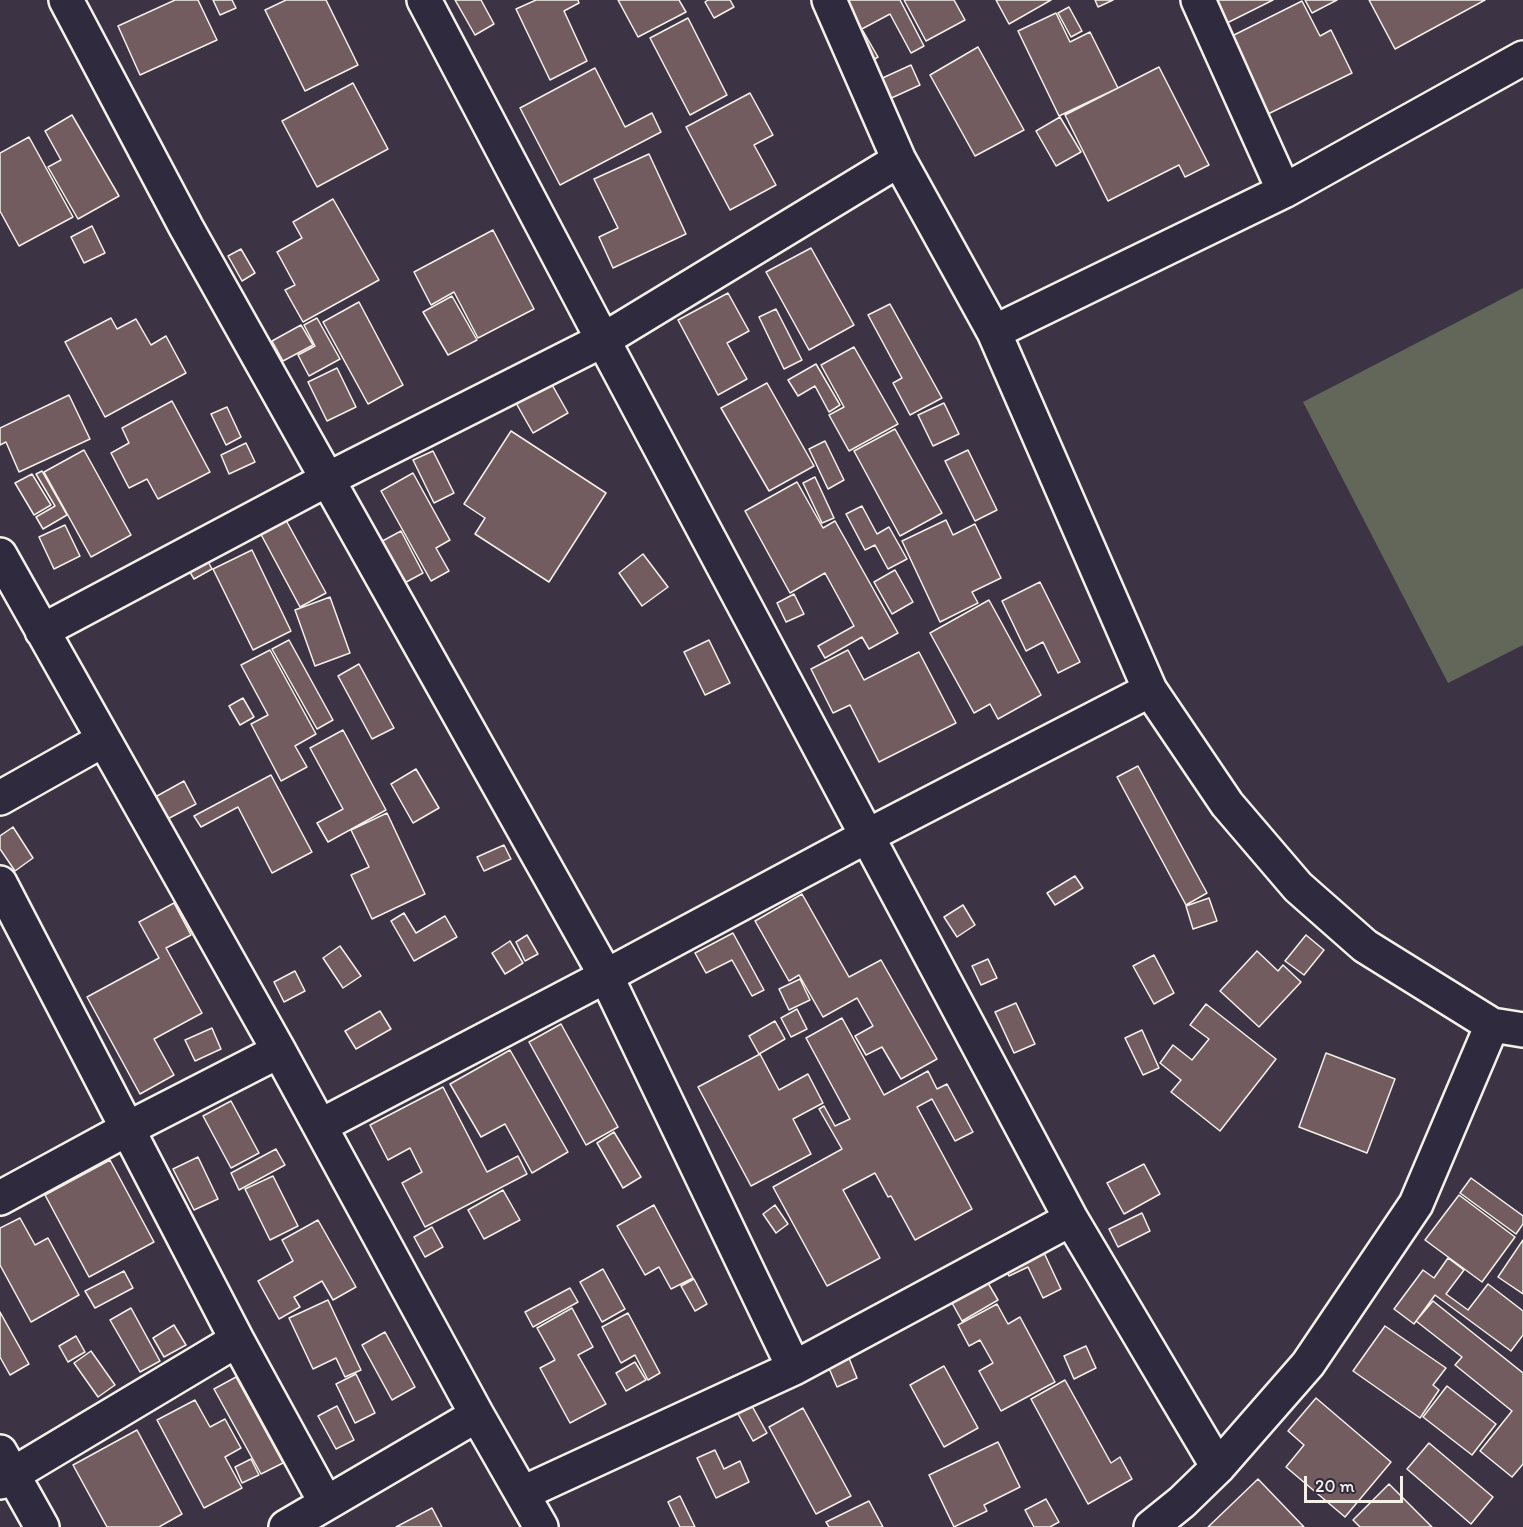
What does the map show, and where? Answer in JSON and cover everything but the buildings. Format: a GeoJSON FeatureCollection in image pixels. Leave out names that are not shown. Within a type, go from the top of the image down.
{"type":"FeatureCollection","features":[{"type":"Feature","properties":{"kind":"street"},"geometry":{"type":"LineString","coordinates":[[66,0],[186,227],[606,976],[794,1368]]}},
{"type":"Feature","properties":{"kind":"street"},"geometry":{"type":"LineString","coordinates":[[424,0],[1071,1220],[1218,1467]]}},
{"type":"Feature","properties":{"kind":"street"},"geometry":{"type":"LineString","coordinates":[[829,0],[899,160],[994,332],[1150,690],[1227,804],[1298,886],[1365,946],[1507,1028],[1416,1204],[1308,1364],[1218,1467],[1182,1502],[1151,1527]]}},
{"type":"Feature","properties":{"kind":"street"},"geometry":{"type":"LineString","coordinates":[[1198,0],[1284,191]]}},
{"type":"Feature","properties":{"kind":"street"},"geometry":{"type":"LineString","coordinates":[[994,332],[1284,191],[1523,58]]}},
{"type":"Feature","properties":{"kind":"street"},"geometry":{"type":"LineString","coordinates":[[42,631],[328,479],[603,340],[899,160]]}},
{"type":"Feature","properties":{"kind":"street"},"geometry":{"type":"LineString","coordinates":[[0,555],[279,1052],[477,1415],[541,1527]]}},
{"type":"Feature","properties":{"kind":"street"},"geometry":{"type":"LineString","coordinates":[[320,1126],[867,836],[1150,690]]}},
{"type":"Feature","properties":{"kind":"street"},"geometry":{"type":"LineString","coordinates":[[0,798],[103,740]]}},
{"type":"Feature","properties":{"kind":"street"},"geometry":{"type":"LineString","coordinates":[[0,883],[237,1340],[326,1503]]}},
{"type":"Feature","properties":{"kind":"street"},"geometry":{"type":"LineString","coordinates":[[0,1198],[279,1052]]}},
{"type":"Feature","properties":{"kind":"street"},"geometry":{"type":"LineString","coordinates":[[523,1493],[794,1368],[1071,1220]]}},
{"type":"Feature","properties":{"kind":"street"},"geometry":{"type":"LineString","coordinates":[[42,1527],[4,1470],[237,1340]]}},
{"type":"Feature","properties":{"kind":"street"},"geometry":{"type":"LineString","coordinates":[[286,1527],[477,1415]]}},
{"type":"Feature","properties":{"kind":"green space"},"geometry":{"type":"Polygon","coordinates":[[[1523,288],[1523,645],[1448,683],[1303,402],[1523,288]]]}}]}
